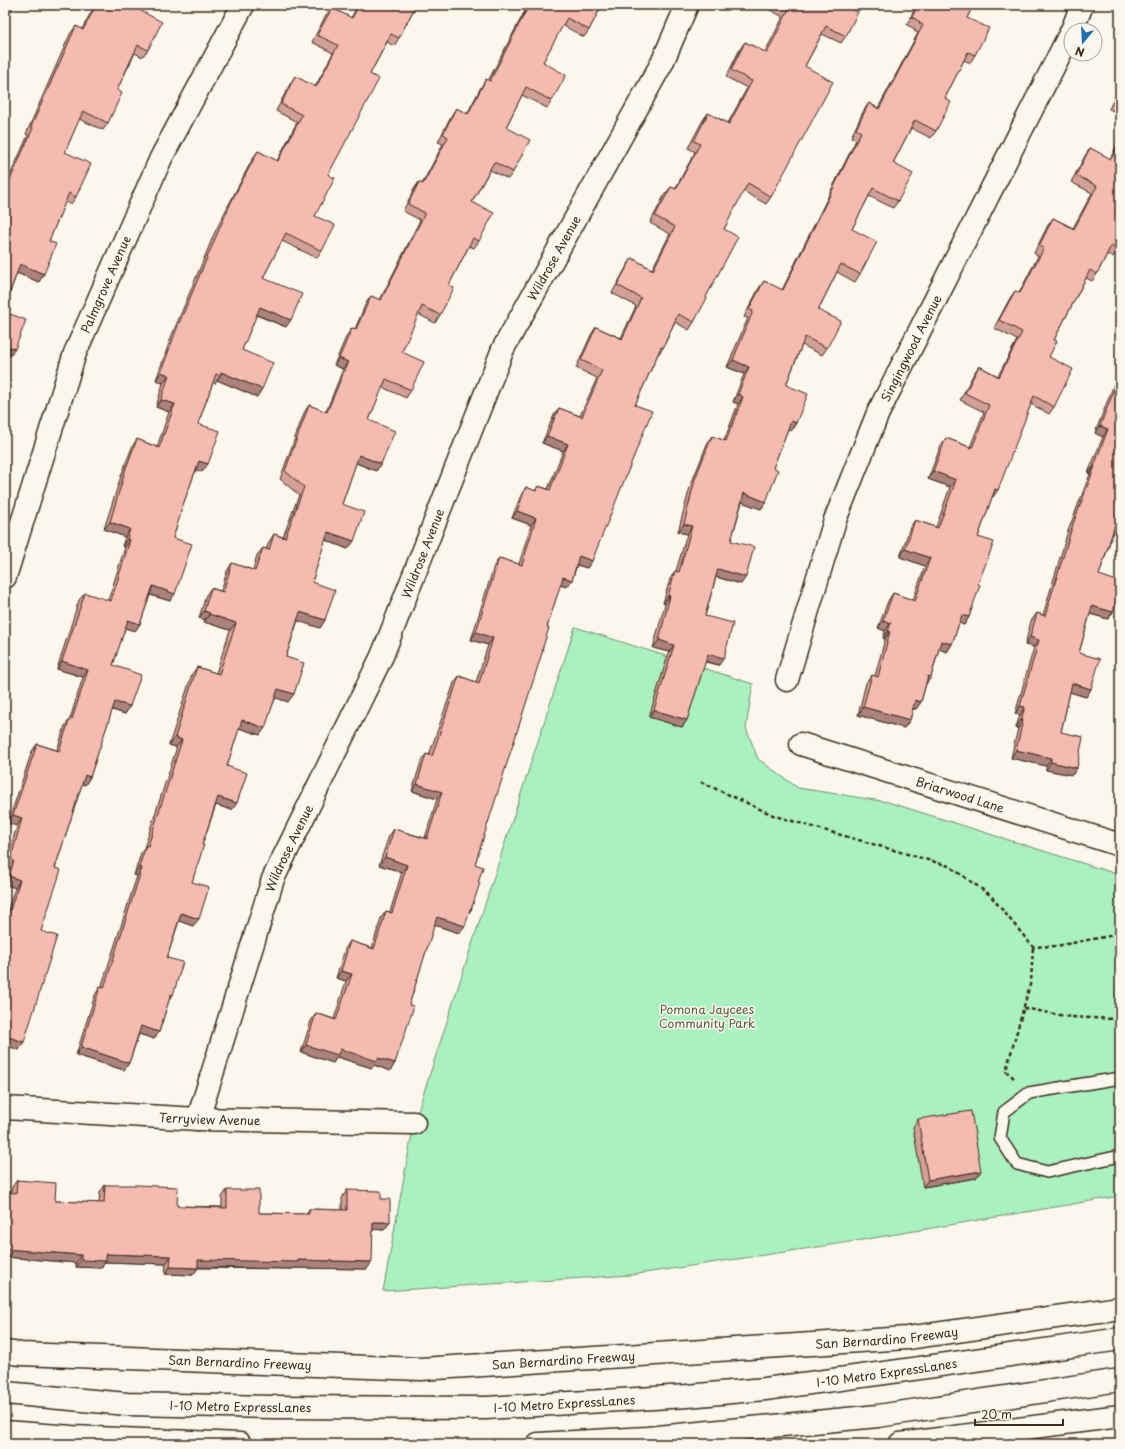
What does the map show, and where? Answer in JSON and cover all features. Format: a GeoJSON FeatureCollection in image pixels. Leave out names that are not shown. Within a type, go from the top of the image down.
{"type":"FeatureCollection","features":[{"type":"Feature","properties":{"kind":"main road","name":"Palmgrove Avenue"},"geometry":{"type":"LineString","coordinates":[[5,577],[75,354],[161,158],[243,5]]}},
{"type":"Feature","properties":{"kind":"main road","name":"Wildrose Avenue"},"geometry":{"type":"LineString","coordinates":[[198,1118],[273,879],[382,656],[503,349],[662,63],[687,5]]}},
{"type":"Feature","properties":{"kind":"main road","name":"Singingwood Avenue"},"geometry":{"type":"LineString","coordinates":[[1075,22],[1082,5]]}},
{"type":"Feature","properties":{"kind":"main road","name":"Singingwood Avenue"},"geometry":{"type":"LineString","coordinates":[[787,680],[835,520],[878,413],[1063,49]]}},
{"type":"Feature","properties":{"kind":"main road","name":"Briarwood Lane"},"geometry":{"type":"LineString","coordinates":[[801,744],[1120,845]]}},
{"type":"Feature","properties":{"kind":"main road","name":"Terryview Avenue"},"geometry":{"type":"LineString","coordinates":[[5,1108],[198,1118],[414,1124]]}},
{"type":"Feature","properties":{"kind":"main road","name":"San Bernardino Freeway"},"geometry":{"type":"LineString","coordinates":[[5,1352],[21,1354],[421,1369],[907,1338],[1120,1308]]}},
{"type":"Feature","properties":{"kind":"main road","name":"I-10 Metro ExpressLanes"},"geometry":{"type":"LineString","coordinates":[[5,1393],[127,1404],[272,1408],[486,1408],[687,1396],[765,1389],[1120,1339]]}},
{"type":"Feature","properties":{"kind":"main road"},"geometry":{"type":"LineString","coordinates":[[538,1444],[647,1438],[878,1416],[1120,1380]]}},
{"type":"Feature","properties":{"kind":"main road"},"geometry":{"type":"LineString","coordinates":[[900,1444],[1120,1416]]}},
{"type":"Feature","properties":{"kind":"main road"},"geometry":{"type":"LineString","coordinates":[[5,1432],[72,1437],[240,1444]]}},
{"type":"Feature","properties":{"kind":"lane"},"geometry":{"type":"LineString","coordinates":[[1120,1078],[1029,1093],[1004,1112],[1000,1138],[1017,1164],[1047,1172],[1120,1156]]}},
{"type":"Feature","properties":{"kind":"path"},"geometry":{"type":"LineString","coordinates":[[701,782],[775,816],[949,866],[990,895],[1033,947],[1031,981],[1006,1071],[1029,1093]]}},
{"type":"Feature","properties":{"kind":"path"},"geometry":{"type":"LineString","coordinates":[[1033,947],[1056,946],[1120,934]]}},
{"type":"Feature","properties":{"kind":"path"},"geometry":{"type":"LineString","coordinates":[[1024,1008],[1070,1017],[1120,1018]]}},
{"type":"Feature","properties":{"kind":"green space","name":"Pomona Jaycees Community Park"},"geometry":{"type":"Polygon","coordinates":[[[575,627],[753,684],[746,728],[758,759],[798,788],[888,802],[1120,875],[1120,1196],[844,1243],[631,1275],[383,1291],[414,1123],[575,627]]]}},
{"type":"Feature","properties":{"kind":"building"},"geometry":{"type":"Polygon","coordinates":[[[96,5],[143,5],[141,11],[162,22],[148,50],[138,45],[117,90],[122,93],[108,123],[83,111],[65,152],[91,164],[76,197],[69,193],[49,241],[56,244],[44,274],[20,264],[5,306],[5,188],[6,189],[33,128],[31,127],[76,26],[83,30],[96,5]]]}},
{"type":"Feature","properties":{"kind":"building"},"geometry":{"type":"Polygon","coordinates":[[[359,5],[416,5],[399,38],[391,34],[370,74],[379,79],[328,175],[335,178],[315,216],[335,225],[322,251],[286,233],[263,278],[302,294],[291,320],[260,307],[242,350],[273,363],[262,389],[221,372],[220,376],[216,374],[198,424],[220,431],[208,464],[199,461],[180,513],[173,538],[192,544],[175,594],[153,586],[140,624],[128,620],[113,665],[141,675],[130,706],[115,702],[90,777],[85,775],[55,868],[61,870],[41,931],[57,936],[24,1042],[5,1036],[5,925],[20,880],[9,876],[14,861],[11,858],[22,818],[13,815],[37,744],[59,751],[70,718],[72,719],[88,670],[62,661],[85,593],[111,601],[130,540],[127,539],[130,529],[110,522],[126,468],[137,439],[159,448],[175,404],[161,400],[169,375],[161,372],[177,328],[233,198],[258,151],[278,161],[302,115],[281,104],[295,76],[316,87],[338,45],[317,35],[332,8],[352,18],[359,5]]]}},
{"type":"Feature","properties":{"kind":"building"},"geometry":{"type":"Polygon","coordinates":[[[529,5],[602,5],[589,30],[567,18],[543,62],[566,75],[552,101],[526,87],[506,127],[530,140],[513,172],[494,162],[472,202],[494,213],[479,241],[473,238],[449,285],[454,288],[440,315],[422,306],[402,352],[424,362],[411,390],[386,379],[369,420],[395,431],[381,464],[359,455],[342,504],[364,512],[354,541],[328,532],[312,582],[335,590],[325,620],[300,612],[286,657],[304,663],[294,694],[278,689],[265,728],[242,720],[227,766],[247,773],[237,803],[218,797],[202,845],[204,845],[192,882],[209,887],[199,919],[181,913],[167,958],[183,962],[173,995],[171,994],[159,1032],[141,1026],[129,1063],[81,1047],[100,987],[104,988],[142,868],[139,867],[146,845],[148,846],[182,740],[175,737],[197,667],[219,674],[236,623],[204,611],[211,588],[223,592],[232,563],[255,571],[263,548],[269,550],[274,534],[285,538],[304,487],[285,471],[309,405],[327,412],[348,362],[339,358],[352,328],[356,329],[371,296],[381,300],[425,213],[408,204],[419,182],[423,184],[448,137],[443,134],[456,108],[468,114],[486,79],[490,81],[529,5]]]}},
{"type":"Feature","properties":{"kind":"building"},"geometry":{"type":"Polygon","coordinates":[[[781,5],[843,5],[858,12],[846,36],[826,26],[805,66],[833,82],[771,197],[748,183],[724,229],[738,237],[706,297],[707,298],[694,322],[678,314],[663,348],[661,347],[635,405],[652,411],[592,561],[579,556],[572,580],[563,577],[547,627],[549,628],[543,650],[475,864],[483,867],[478,883],[480,883],[465,926],[437,917],[409,1005],[414,1006],[395,1063],[378,1058],[377,1061],[340,1049],[338,1055],[306,1045],[316,1013],[336,1020],[352,974],[341,971],[350,941],[374,949],[386,911],[392,913],[407,865],[385,857],[394,829],[427,839],[442,792],[417,784],[426,754],[432,756],[459,676],[479,683],[493,638],[476,632],[499,558],[522,565],[536,518],[517,511],[526,487],[536,491],[538,486],[550,490],[568,444],[547,436],[559,408],[582,417],[602,370],[581,360],[596,327],[622,339],[641,298],[617,285],[632,258],[653,270],[675,227],[655,216],[671,187],[676,189],[700,144],[694,141],[708,113],[729,124],[752,81],[731,70],[745,42],[767,53],[789,9],[781,5]]]}},
{"type":"Feature","properties":{"kind":"building"},"geometry":{"type":"Polygon","coordinates":[[[918,5],[973,5],[967,18],[989,28],[975,55],[968,52],[945,98],[951,102],[936,131],[915,120],[893,163],[913,174],[898,201],[873,188],[852,229],[877,242],[860,274],[841,264],[818,310],[841,321],[827,348],[805,337],[786,385],[808,394],[796,423],[791,421],[773,468],[778,470],[766,502],[744,493],[731,541],[754,547],[746,577],[718,569],[705,616],[733,623],[724,658],[708,654],[687,720],[654,710],[674,645],[659,640],[675,571],[679,572],[692,526],[684,524],[695,479],[712,436],[726,441],[743,397],[738,394],[749,367],[733,360],[753,311],[749,309],[764,281],[783,290],[861,132],[856,129],[869,103],[879,109],[923,25],[912,17],[918,5]]]}},
{"type":"Feature","properties":{"kind":"building"},"geometry":{"type":"Polygon","coordinates":[[[1120,90],[1120,104],[1114,102],[1120,90]]]}},
{"type":"Feature","properties":{"kind":"building"},"geometry":{"type":"Polygon","coordinates":[[[1120,142],[1120,246],[1118,250],[1111,246],[1097,274],[1090,270],[1054,340],[1057,341],[1049,357],[1073,369],[1054,407],[1034,396],[998,490],[995,489],[978,537],[994,542],[978,584],[980,585],[969,617],[962,615],[952,644],[941,641],[931,677],[928,676],[921,702],[915,700],[910,720],[863,707],[872,675],[878,677],[891,623],[883,621],[893,593],[915,601],[930,558],[905,549],[915,520],[938,528],[956,480],[933,471],[946,438],[972,448],[989,405],[965,393],[979,366],[999,377],[1022,332],[999,320],[1015,291],[1020,293],[1044,248],[1039,246],[1053,218],[1074,229],[1097,186],[1076,175],[1090,148],[1111,159],[1120,142]]]}},
{"type":"Feature","properties":{"kind":"building"},"geometry":{"type":"Polygon","coordinates":[[[5,312],[26,320],[15,349],[5,345],[5,312]]]}},
{"type":"Feature","properties":{"kind":"building"},"geometry":{"type":"Polygon","coordinates":[[[1120,375],[1120,527],[1115,525],[1099,575],[1120,582],[1120,590],[1113,612],[1092,606],[1079,653],[1100,659],[1091,689],[1072,683],[1061,732],[1083,737],[1077,768],[1051,762],[1051,758],[1016,750],[1023,720],[1021,720],[1025,707],[1020,706],[1039,640],[1030,637],[1037,613],[1045,616],[1073,524],[1108,429],[1100,426],[1120,375]]]}},
{"type":"Feature","properties":{"kind":"building"},"geometry":{"type":"Polygon","coordinates":[[[971,1111],[981,1171],[928,1180],[918,1119],[971,1111]]]}},
{"type":"Feature","properties":{"kind":"building"},"geometry":{"type":"Polygon","coordinates":[[[17,1180],[56,1183],[55,1201],[104,1203],[105,1185],[137,1185],[178,1187],[177,1206],[227,1208],[227,1190],[259,1190],[259,1213],[309,1214],[309,1209],[347,1210],[347,1190],[381,1191],[381,1199],[390,1199],[390,1222],[373,1222],[372,1262],[198,1260],[198,1268],[170,1267],[171,1256],[106,1254],[106,1261],[81,1260],[81,1255],[5,1249],[5,1192],[16,1193],[17,1180]]]}}]}
